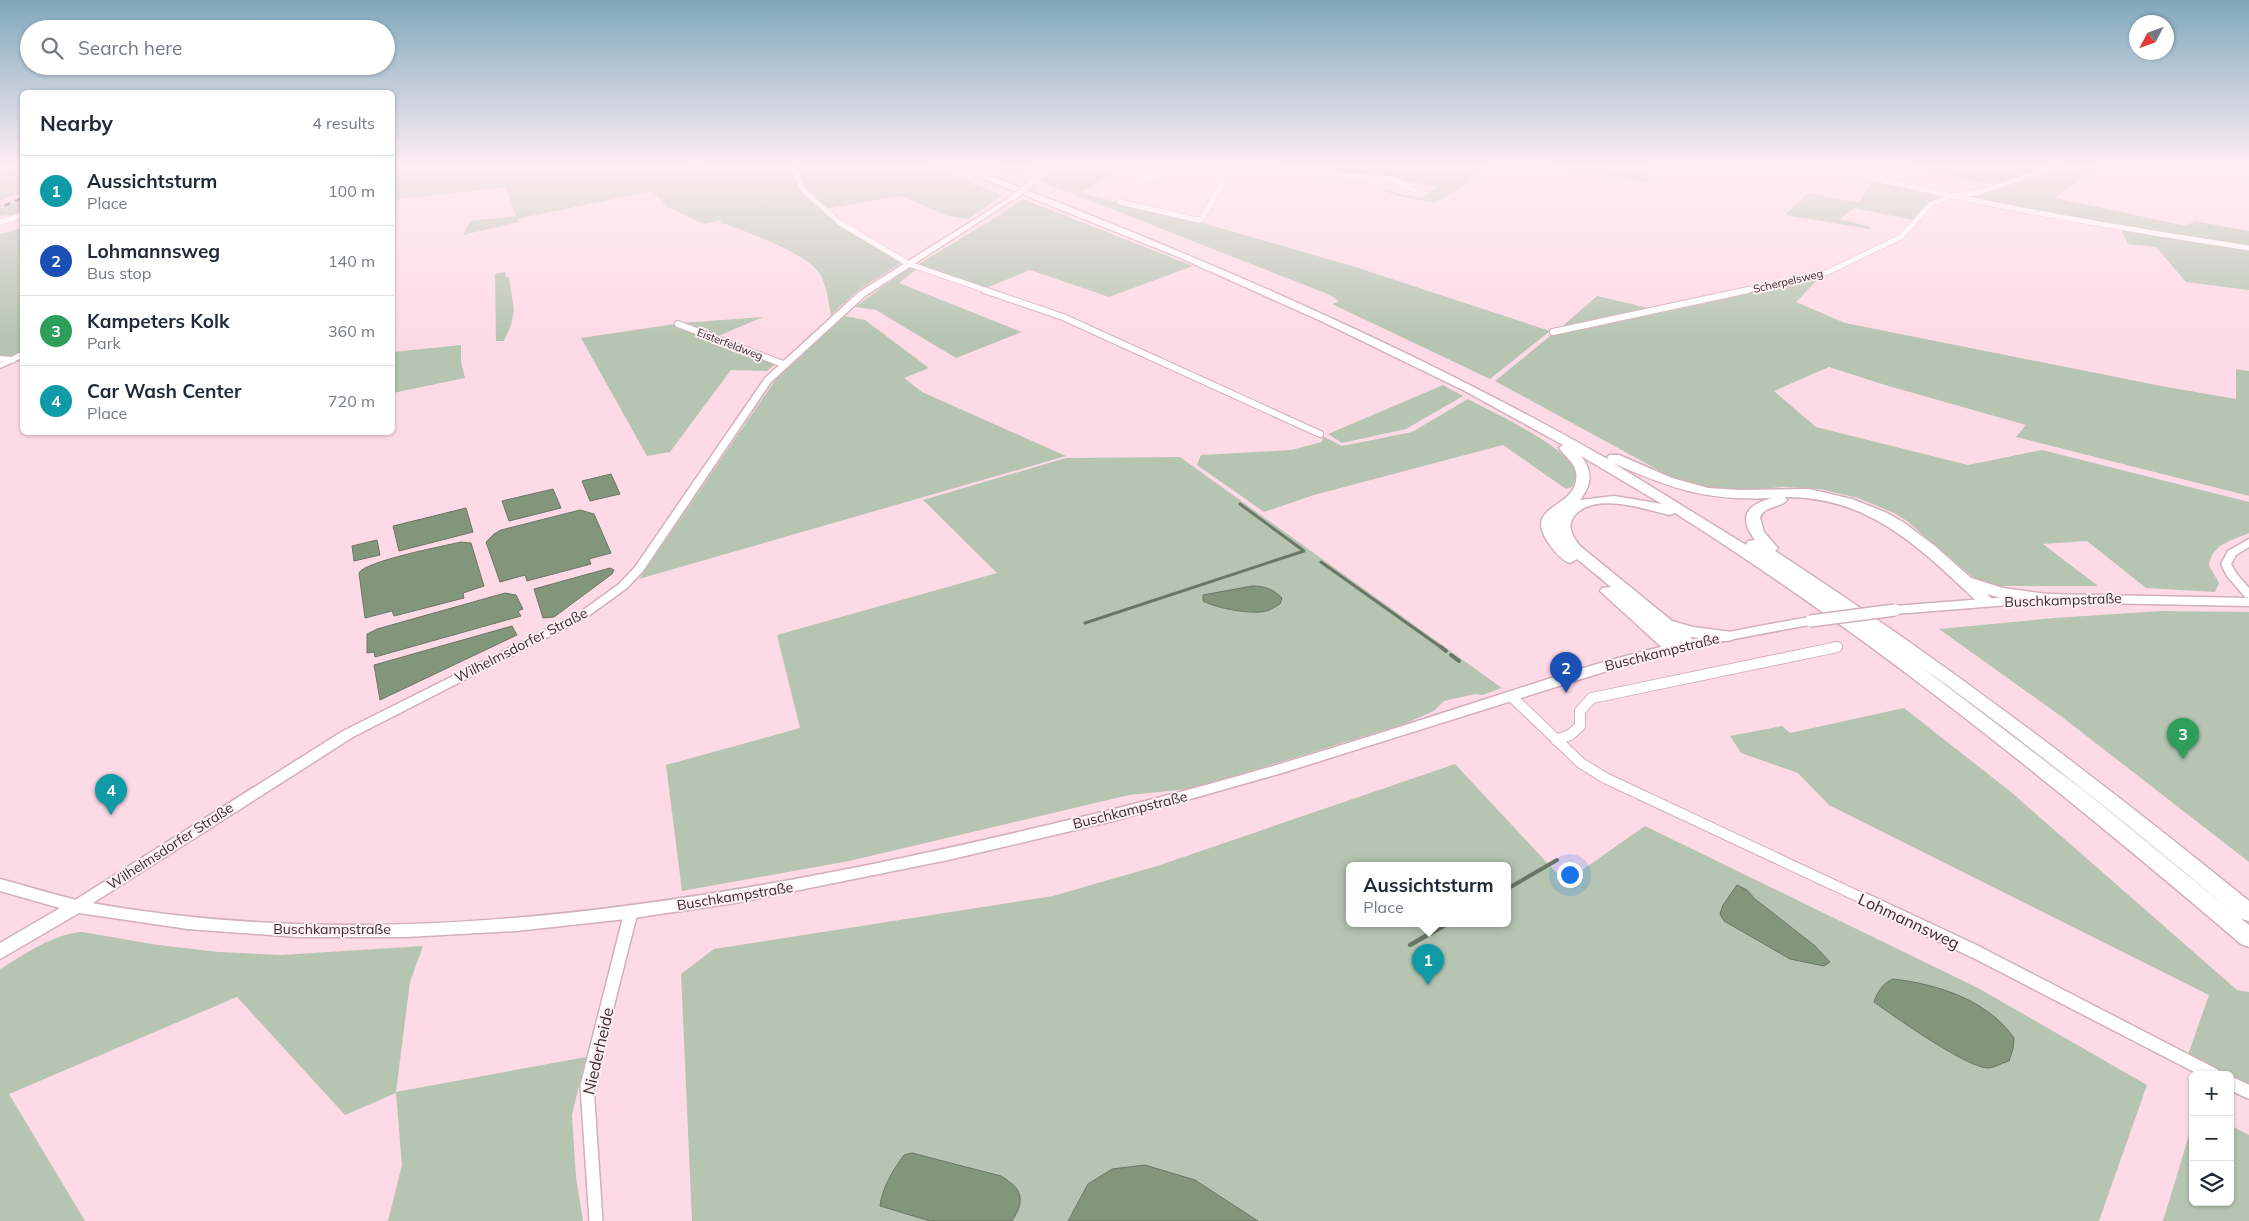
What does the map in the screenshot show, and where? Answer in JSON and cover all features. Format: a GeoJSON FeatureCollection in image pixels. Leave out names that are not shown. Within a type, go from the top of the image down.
{"type":"FeatureCollection","features":[{"type":"Feature","properties":{"kind":"highway"},"geometry":{"type":"LineString","coordinates":[[1104,223],[1246,282],[1359,333],[1541,427],[1790,574],[2066,786],[2249,938]]}},
{"type":"Feature","properties":{"kind":"highway"},"geometry":{"type":"LineString","coordinates":[[1123,223],[1188,248],[1306,299],[1474,382],[1614,458],[1937,669],[2071,770],[2249,914]]}},
{"type":"Feature","properties":{"kind":"highway"},"geometry":{"type":"LineString","coordinates":[[1541,427],[1570,450],[1579,461],[1584,472],[1584,483],[1579,493],[1569,502],[1556,509],[1550,517],[1548,527],[1552,538],[1565,553],[1681,646]]}},
{"type":"Feature","properties":{"kind":"highway"},"geometry":{"type":"LineString","coordinates":[[1614,458],[1663,479],[1703,490],[1740,495],[1806,493],[1852,503],[1898,524],[1958,576],[1980,603]]}},
{"type":"Feature","properties":{"kind":"highway"},"geometry":{"type":"LineString","coordinates":[[1790,574],[1759,536],[1753,527],[1752,517],[1756,508],[1768,502],[1798,498],[1819,500],[1858,511],[1891,529],[1980,603]]}},
{"type":"Feature","properties":{"kind":"highway"},"geometry":{"type":"LineString","coordinates":[[1681,646],[1658,619],[1567,540],[1562,524],[1570,511],[1578,506],[1598,500],[1624,500],[1656,506],[1693,523],[1752,563],[1790,574]]}},
{"type":"Feature","properties":{"kind":"highway"},"geometry":{"type":"LineString","coordinates":[[1958,576],[1994,591],[2048,598]]}},
{"type":"Feature","properties":{"kind":"highway"},"geometry":{"type":"LineString","coordinates":[[1658,619],[1682,630],[1726,636]]}},
{"type":"Feature","properties":{"kind":"main road","name":"Buschkampstraße"},"geometry":{"type":"LineString","coordinates":[[0,885],[77,906],[211,925],[285,930],[329,931],[474,927],[631,912],[763,892],[896,865],[1041,832],[1209,790],[1588,671],[1726,636],[1810,621],[1895,610],[2048,598],[2249,602]]}},
{"type":"Feature","properties":{"kind":"main road"},"geometry":{"type":"LineString","coordinates":[[0,952],[77,906]]}},
{"type":"Feature","properties":{"kind":"street"},"geometry":{"type":"LineString","coordinates":[[840,223],[910,264],[1063,317],[1320,434]]}},
{"type":"Feature","properties":{"kind":"street","name":"Wilhelmsdorfer Straße"},"geometry":{"type":"LineString","coordinates":[[77,906],[348,734],[564,626],[601,603],[623,586],[639,569],[757,396],[783,364],[862,294],[974,223]]}},
{"type":"Feature","properties":{"kind":"street","name":"Scherpelsweg"},"geometry":{"type":"LineString","coordinates":[[1553,332],[1690,304],[1828,272],[1901,237],[1913,223]]}},
{"type":"Feature","properties":{"kind":"street"},"geometry":{"type":"LineString","coordinates":[[2093,223],[2249,248]]}},
{"type":"Feature","properties":{"kind":"street","name":"Eisterfeldweg"},"geometry":{"type":"LineString","coordinates":[[678,324],[783,364]]}},
{"type":"Feature","properties":{"kind":"street"},"geometry":{"type":"LineString","coordinates":[[0,366],[20,356]]}},
{"type":"Feature","properties":{"kind":"street"},"geometry":{"type":"LineString","coordinates":[[0,359],[12,360]]}},
{"type":"Feature","properties":{"kind":"street"},"geometry":{"type":"LineString","coordinates":[[2249,542],[2232,553],[2226,564],[2230,574],[2249,595]]}},
{"type":"Feature","properties":{"kind":"street","name":"Buschkampstraße"},"geometry":{"type":"LineString","coordinates":[[1556,740],[1570,735],[1580,726],[1580,711],[1592,698],[1837,647]]}},
{"type":"Feature","properties":{"kind":"street","name":"Lohmannsweg"},"geometry":{"type":"LineString","coordinates":[[1511,696],[1581,763],[1605,778],[1976,952],[2206,1071]]}},
{"type":"Feature","properties":{"kind":"street","name":"Niederheide"},"geometry":{"type":"LineString","coordinates":[[596,1221],[586,1103],[587,1086],[631,912]]}},
{"type":"Feature","properties":{"kind":"street"},"geometry":{"type":"LineString","coordinates":[[2234,1085],[2249,1092]]}},
{"type":"Feature","properties":{"kind":"shaded area"},"geometry":{"type":"Polygon","coordinates":[[[469,223],[515,223],[463,235],[469,223]]]}},
{"type":"Feature","properties":{"kind":"shaded area"},"geometry":{"type":"Polygon","coordinates":[[[722,223],[837,223],[901,263],[857,291],[828,318],[831,315],[826,289],[820,274],[813,266],[789,250],[722,223]]]}},
{"type":"Feature","properties":{"kind":"shaded area"},"geometry":{"type":"Polygon","coordinates":[[[987,223],[1084,223],[1193,266],[1109,297],[1030,270],[984,289],[917,265],[987,223]]]}},
{"type":"Feature","properties":{"kind":"shaded area"},"geometry":{"type":"Polygon","coordinates":[[[1147,223],[1203,223],[1352,266],[1550,331],[1490,379],[1332,304],[1339,301],[1330,295],[1147,223]]]}},
{"type":"Feature","properties":{"kind":"shaded area"},"geometry":{"type":"Polygon","coordinates":[[[1832,223],[1855,223],[1871,227],[1868,229],[1832,223]]]}},
{"type":"Feature","properties":{"kind":"shaded area"},"geometry":{"type":"Polygon","coordinates":[[[2101,223],[2172,223],[2186,226],[2191,223],[2206,223],[2249,231],[2249,247],[2101,223]]]}},
{"type":"Feature","properties":{"kind":"shaded area"},"geometry":{"type":"Polygon","coordinates":[[[2120,228],[2249,249],[2249,290],[2186,282],[2156,247],[2128,244],[2120,228]]]}},
{"type":"Feature","properties":{"kind":"shaded area"},"geometry":{"type":"Polygon","coordinates":[[[20,229],[20,352],[7,358],[0,357],[0,234],[20,229]]]}},
{"type":"Feature","properties":{"kind":"shaded area"},"geometry":{"type":"Polygon","coordinates":[[[911,266],[917,269],[899,283],[1022,332],[956,358],[876,310],[855,307],[911,266]]]}},
{"type":"Feature","properties":{"kind":"shaded area"},"geometry":{"type":"Polygon","coordinates":[[[505,272],[506,277],[509,277],[514,310],[511,325],[504,341],[496,341],[495,274],[505,272]]]}},
{"type":"Feature","properties":{"kind":"shaded area"},"geometry":{"type":"Polygon","coordinates":[[[1822,275],[1796,302],[1845,323],[2161,386],[2236,399],[2236,369],[2249,371],[2249,496],[2016,437],[2026,425],[1829,367],[1774,391],[1816,427],[1968,465],[2042,450],[2249,502],[2249,533],[2223,544],[2214,552],[2211,558],[2209,565],[2219,583],[2215,592],[2146,588],[2087,541],[2043,544],[2098,586],[1999,586],[1976,580],[1907,521],[1892,512],[1858,498],[1820,489],[1783,487],[1740,491],[1708,488],[1671,477],[1495,381],[1555,332],[1566,333],[1707,303],[1822,275]]]}},
{"type":"Feature","properties":{"kind":"shaded area"},"geometry":{"type":"Polygon","coordinates":[[[1597,296],[1657,310],[1557,331],[1597,296]]]}},
{"type":"Feature","properties":{"kind":"shaded area"},"geometry":{"type":"Polygon","coordinates":[[[845,316],[865,320],[929,368],[904,378],[922,392],[1066,456],[639,579],[776,379],[845,316]]]}},
{"type":"Feature","properties":{"kind":"shaded area"},"geometry":{"type":"Polygon","coordinates":[[[763,317],[716,337],[681,323],[763,317]]]}},
{"type":"Feature","properties":{"kind":"shaded area"},"geometry":{"type":"Polygon","coordinates":[[[675,324],[777,363],[767,371],[731,370],[670,452],[647,456],[581,338],[675,324]]]}},
{"type":"Feature","properties":{"kind":"shaded area"},"geometry":{"type":"Polygon","coordinates":[[[461,345],[461,362],[465,378],[395,393],[395,352],[461,345]]]}},
{"type":"Feature","properties":{"kind":"shaded area"},"geometry":{"type":"Polygon","coordinates":[[[1443,385],[1463,396],[1406,429],[1342,443],[1328,434],[1443,385]]]}},
{"type":"Feature","properties":{"kind":"shaded area"},"geometry":{"type":"Polygon","coordinates":[[[1468,399],[1526,430],[1568,459],[1576,474],[1572,487],[1566,489],[1503,445],[1314,495],[1264,512],[1197,465],[1201,455],[1291,450],[1322,442],[1323,437],[1319,434],[1342,446],[1412,432],[1468,399]]]}},
{"type":"Feature","properties":{"kind":"shaded area"},"geometry":{"type":"Polygon","coordinates":[[[1180,457],[1502,688],[1482,695],[1475,694],[1444,701],[1434,711],[1404,724],[1188,789],[1129,795],[849,861],[682,891],[666,765],[800,728],[777,635],[997,573],[923,500],[1066,458],[1180,457]]]}},
{"type":"Feature","properties":{"kind":"shaded area"},"geometry":{"type":"Polygon","coordinates":[[[611,474],[620,494],[590,501],[582,481],[611,474]]]}},
{"type":"Feature","properties":{"kind":"shaded area"},"geometry":{"type":"Polygon","coordinates":[[[553,489],[561,508],[509,521],[502,501],[553,489]]]}},
{"type":"Feature","properties":{"kind":"shaded area"},"geometry":{"type":"Polygon","coordinates":[[[466,508],[473,532],[399,551],[393,526],[466,508]]]}},
{"type":"Feature","properties":{"kind":"shaded area"},"geometry":{"type":"Polygon","coordinates":[[[580,510],[594,514],[611,553],[589,559],[591,564],[527,581],[525,575],[500,582],[486,542],[494,534],[501,530],[580,510]]]}},
{"type":"Feature","properties":{"kind":"shaded area"},"geometry":{"type":"Polygon","coordinates":[[[377,540],[380,555],[354,561],[352,546],[377,540]]]}},
{"type":"Feature","properties":{"kind":"shaded area"},"geometry":{"type":"Polygon","coordinates":[[[461,542],[471,543],[484,586],[463,593],[464,598],[394,616],[392,611],[365,618],[359,573],[364,568],[389,559],[461,542]]]}},
{"type":"Feature","properties":{"kind":"shaded area"},"geometry":{"type":"Polygon","coordinates":[[[610,568],[614,570],[612,574],[554,617],[543,618],[534,589],[610,568]]]}},
{"type":"Feature","properties":{"kind":"shaded area"},"geometry":{"type":"Polygon","coordinates":[[[1252,586],[1265,587],[1272,590],[1282,598],[1280,604],[1268,610],[1252,612],[1225,608],[1203,601],[1203,595],[1252,586]]]}},
{"type":"Feature","properties":{"kind":"shaded area"},"geometry":{"type":"Polygon","coordinates":[[[505,593],[516,595],[523,609],[518,611],[521,616],[375,657],[374,652],[367,653],[367,634],[377,629],[505,593]]]}},
{"type":"Feature","properties":{"kind":"shaded area"},"geometry":{"type":"Polygon","coordinates":[[[2161,611],[2249,612],[2249,862],[2062,717],[1939,629],[2054,618],[2161,611]]]}},
{"type":"Feature","properties":{"kind":"shaded area"},"geometry":{"type":"Polygon","coordinates":[[[512,626],[517,635],[380,700],[374,665],[512,626]]]}},
{"type":"Feature","properties":{"kind":"shaded area"},"geometry":{"type":"Polygon","coordinates":[[[1904,708],[2011,792],[2237,990],[2249,992],[2249,1084],[2234,1077],[2234,1071],[2222,1071],[2188,1055],[2209,995],[1829,805],[1798,773],[1741,753],[1730,736],[1782,726],[1790,733],[1904,708]]]}},
{"type":"Feature","properties":{"kind":"shaded area"},"geometry":{"type":"Polygon","coordinates":[[[1455,764],[1565,882],[1645,826],[1978,988],[2147,1085],[2099,1221],[1258,1221],[1195,1180],[1071,1214],[1068,1221],[1012,1221],[1017,1214],[1011,1181],[1001,1176],[912,1153],[921,1217],[930,1221],[692,1221],[681,974],[714,949],[1053,896],[1157,866],[1455,764]],[[1747,890],[1728,899],[1723,905],[1732,926],[1790,959],[1814,945],[1755,899],[1747,890]],[[1888,981],[1875,1002],[1955,1055],[1988,1068],[1888,981]]]}},
{"type":"Feature","properties":{"kind":"shaded area"},"geometry":{"type":"Polygon","coordinates":[[[1737,885],[1747,890],[1755,899],[1814,945],[1830,962],[1824,966],[1790,959],[1724,921],[1720,914],[1723,905],[1737,885]]]}},
{"type":"Feature","properties":{"kind":"shaded area"},"geometry":{"type":"Polygon","coordinates":[[[82,932],[158,945],[219,952],[281,955],[423,946],[410,982],[396,1092],[586,1057],[572,1115],[576,1177],[583,1221],[388,1221],[402,1165],[396,1093],[345,1115],[237,997],[9,1094],[85,1221],[0,1221],[0,969],[29,951],[50,941],[82,932]]]}},
{"type":"Feature","properties":{"kind":"shaded area"},"geometry":{"type":"Polygon","coordinates":[[[1893,979],[1910,981],[1944,990],[1976,1004],[1990,1013],[2014,1038],[2009,1061],[1990,1068],[1976,1065],[1930,1040],[1874,1002],[1881,988],[1893,979]]]}},
{"type":"Feature","properties":{"kind":"shaded area"},"geometry":{"type":"Polygon","coordinates":[[[2234,1127],[2249,1135],[2249,1221],[2163,1221],[2189,1135],[2189,1206],[2234,1206],[2234,1127]]]}},
{"type":"Feature","properties":{"kind":"shaded area"},"geometry":{"type":"Polygon","coordinates":[[[912,1153],[1001,1176],[1014,1185],[1020,1195],[1019,1207],[1012,1221],[930,1221],[880,1206],[883,1193],[892,1173],[904,1155],[912,1153]]]}},
{"type":"Feature","properties":{"kind":"shaded area"},"geometry":{"type":"Polygon","coordinates":[[[1145,1165],[1195,1180],[1258,1221],[1068,1221],[1088,1184],[1112,1169],[1145,1165]]]}},
{"type":"Feature","properties":{"kind":"waterway"},"geometry":{"type":"LineString","coordinates":[[1085,623],[1304,551],[1240,504]]}},
{"type":"Feature","properties":{"kind":"waterway"},"geometry":{"type":"LineString","coordinates":[[1321,562],[1442,648]]}},
{"type":"Feature","properties":{"kind":"waterway"},"geometry":{"type":"LineString","coordinates":[[1441,647],[1446,651]]}},
{"type":"Feature","properties":{"kind":"waterway"},"geometry":{"type":"LineString","coordinates":[[1451,655],[1459,661]]}},
{"type":"Feature","properties":{"kind":"waterway"},"geometry":{"type":"LineString","coordinates":[[1511,887],[1557,860]]}},
{"type":"Feature","properties":{"kind":"waterway"},"geometry":{"type":"LineString","coordinates":[[1410,945],[1442,927]]}},
{"type":"Feature","properties":{"kind":"place","name":"Lohmannsweg"},"geometry":{"type":"Point","coordinates":[1566,693]}},
{"type":"Feature","properties":{"kind":"place","name":"Kampeters Kolk"},"geometry":{"type":"Point","coordinates":[2183,759]}},
{"type":"Feature","properties":{"kind":"place","name":"Car Wash Center"},"geometry":{"type":"Point","coordinates":[111,815]}},
{"type":"Feature","properties":{"kind":"place","name":"Aussichtsturm"},"geometry":{"type":"Point","coordinates":[1428,985]}}]}
